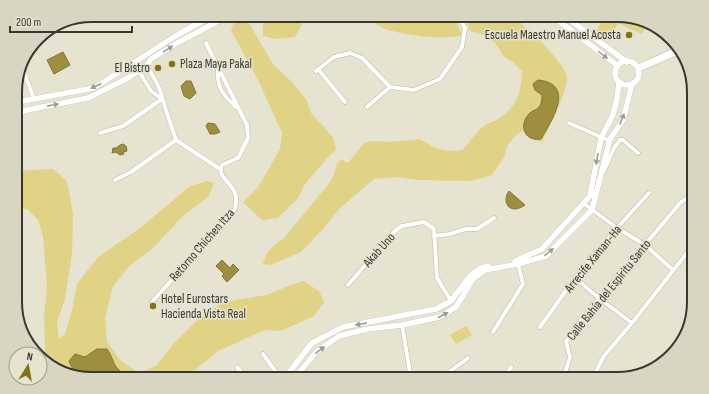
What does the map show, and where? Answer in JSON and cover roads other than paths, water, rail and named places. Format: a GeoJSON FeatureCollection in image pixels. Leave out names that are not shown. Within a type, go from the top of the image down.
{"type":"FeatureCollection","features":[{"type":"Feature","properties":{"kind":"main road"},"geometry":{"type":"LineString","coordinates":[[22,102],[94,88],[174,37],[201,22]]}},
{"type":"Feature","properties":{"kind":"main road"},"geometry":{"type":"LineString","coordinates":[[22,112],[88,98],[118,84],[147,65],[151,59],[217,22]]}},
{"type":"Feature","properties":{"kind":"main road"},"geometry":{"type":"LineString","coordinates":[[560,22],[618,66]]}},
{"type":"Feature","properties":{"kind":"main road"},"geometry":{"type":"LineString","coordinates":[[573,22],[627,62],[631,62],[638,69],[637,80],[632,84],[625,85],[619,82]]}},
{"type":"Feature","properties":{"kind":"main road"},"geometry":{"type":"LineString","coordinates":[[289,372],[312,343],[343,327],[436,309],[451,301],[471,275],[481,268],[517,261],[542,249],[590,196],[601,138],[613,115],[617,99],[619,82],[615,74],[618,66],[627,62]]}},
{"type":"Feature","properties":{"kind":"main road"},"geometry":{"type":"LineString","coordinates":[[113,77],[118,84]]}},
{"type":"Feature","properties":{"kind":"main road"},"geometry":{"type":"LineString","coordinates":[[299,372],[316,352],[339,336],[367,329],[402,325],[440,317],[456,307],[473,279],[485,270],[518,264],[546,256],[592,210],[610,142],[623,120],[632,84]]}},
{"type":"Feature","properties":{"kind":"main road"},"geometry":{"type":"LineString","coordinates":[[417,313],[419,322]]}},
{"type":"Feature","properties":{"kind":"main road"},"geometry":{"type":"LineString","coordinates":[[378,320],[380,328]]}},
{"type":"Feature","properties":{"kind":"street"},"geometry":{"type":"LineString","coordinates":[[345,102],[317,70],[334,57],[350,53],[362,58],[390,87],[414,90],[440,78],[462,47],[465,28],[462,22]]}},
{"type":"Feature","properties":{"kind":"street"},"geometry":{"type":"LineString","coordinates":[[138,71],[151,90],[162,99],[165,104],[176,140],[220,169],[222,165],[238,158],[248,138],[247,125],[206,43]]}},
{"type":"Feature","properties":{"kind":"street"},"geometry":{"type":"LineString","coordinates":[[638,69],[673,51]]}},
{"type":"Feature","properties":{"kind":"street"},"geometry":{"type":"LineString","coordinates":[[638,69],[675,54]]}},
{"type":"Feature","properties":{"kind":"street"},"geometry":{"type":"LineString","coordinates":[[147,65],[161,92],[162,99]]}},
{"type":"Feature","properties":{"kind":"street"},"geometry":{"type":"LineString","coordinates":[[218,68],[221,92],[238,108]]}},
{"type":"Feature","properties":{"kind":"street"},"geometry":{"type":"LineString","coordinates":[[24,73],[34,99]]}},
{"type":"Feature","properties":{"kind":"street"},"geometry":{"type":"LineString","coordinates":[[367,107],[390,87]]}},
{"type":"Feature","properties":{"kind":"street"},"geometry":{"type":"LineString","coordinates":[[100,133],[123,126],[162,99]]}},
{"type":"Feature","properties":{"kind":"street"},"geometry":{"type":"LineString","coordinates":[[570,123],[610,142]]}},
{"type":"Feature","properties":{"kind":"street"},"geometry":{"type":"LineString","coordinates":[[115,180],[131,172],[176,140]]}},
{"type":"Feature","properties":{"kind":"street"},"geometry":{"type":"LineString","coordinates":[[600,181],[614,148],[620,140],[638,153]]}},
{"type":"Feature","properties":{"kind":"street","name":"Retorno Chichen Itza"},"geometry":{"type":"LineString","coordinates":[[152,302],[235,209],[237,199],[235,191],[221,174],[220,169]]}},
{"type":"Feature","properties":{"kind":"street","name":"Arrecife Xaman-Ha"},"geometry":{"type":"LineString","coordinates":[[540,328],[575,278],[649,193]]}},
{"type":"Feature","properties":{"kind":"street","name":"Calle Bahía del Espiritu Santo"},"geometry":{"type":"LineString","coordinates":[[565,372],[570,358],[566,342],[582,319],[681,202],[687,198]]}},
{"type":"Feature","properties":{"kind":"street"},"geometry":{"type":"LineString","coordinates":[[583,203],[617,228],[645,245],[673,270]]}},
{"type":"Feature","properties":{"kind":"street"},"geometry":{"type":"LineString","coordinates":[[451,301],[437,278],[434,236],[450,234],[466,228],[477,229],[494,218]]}},
{"type":"Feature","properties":{"kind":"street","name":"Akab Uno"},"geometry":{"type":"LineString","coordinates":[[348,285],[395,231],[402,226],[424,222],[434,230],[434,236]]}},
{"type":"Feature","properties":{"kind":"street"},"geometry":{"type":"LineString","coordinates":[[596,372],[604,356],[687,253]]}},
{"type":"Feature","properties":{"kind":"street"},"geometry":{"type":"LineString","coordinates":[[493,332],[523,284],[518,264]]}},
{"type":"Feature","properties":{"kind":"street"},"geometry":{"type":"LineString","coordinates":[[575,278],[632,323]]}},
{"type":"Feature","properties":{"kind":"street"},"geometry":{"type":"LineString","coordinates":[[402,325],[409,372]]}},
{"type":"Feature","properties":{"kind":"street"},"geometry":{"type":"LineString","coordinates":[[263,354],[279,372]]}},
{"type":"Feature","properties":{"kind":"street"},"geometry":{"type":"LineString","coordinates":[[449,372],[468,358]]}},
{"type":"Feature","properties":{"kind":"street"},"geometry":{"type":"LineString","coordinates":[[237,367],[241,372]]}},
{"type":"Feature","properties":{"kind":"street"},"geometry":{"type":"LineString","coordinates":[[508,372],[511,367]]}},
{"type":"Feature","properties":{"kind":"place","name":"Escuela Maestro Manuel Acosta"},"geometry":{"type":"Point","coordinates":[629,35]}},
{"type":"Feature","properties":{"kind":"place","name":"Plaza Maya Pakal"},"geometry":{"type":"Point","coordinates":[172,64]}},
{"type":"Feature","properties":{"kind":"place","name":"El Bistro"},"geometry":{"type":"Point","coordinates":[158,68]}},
{"type":"Feature","properties":{"kind":"place","name":"Hotel Eurostars Hacienda Vista Real"},"geometry":{"type":"Point","coordinates":[153,306]}}]}
